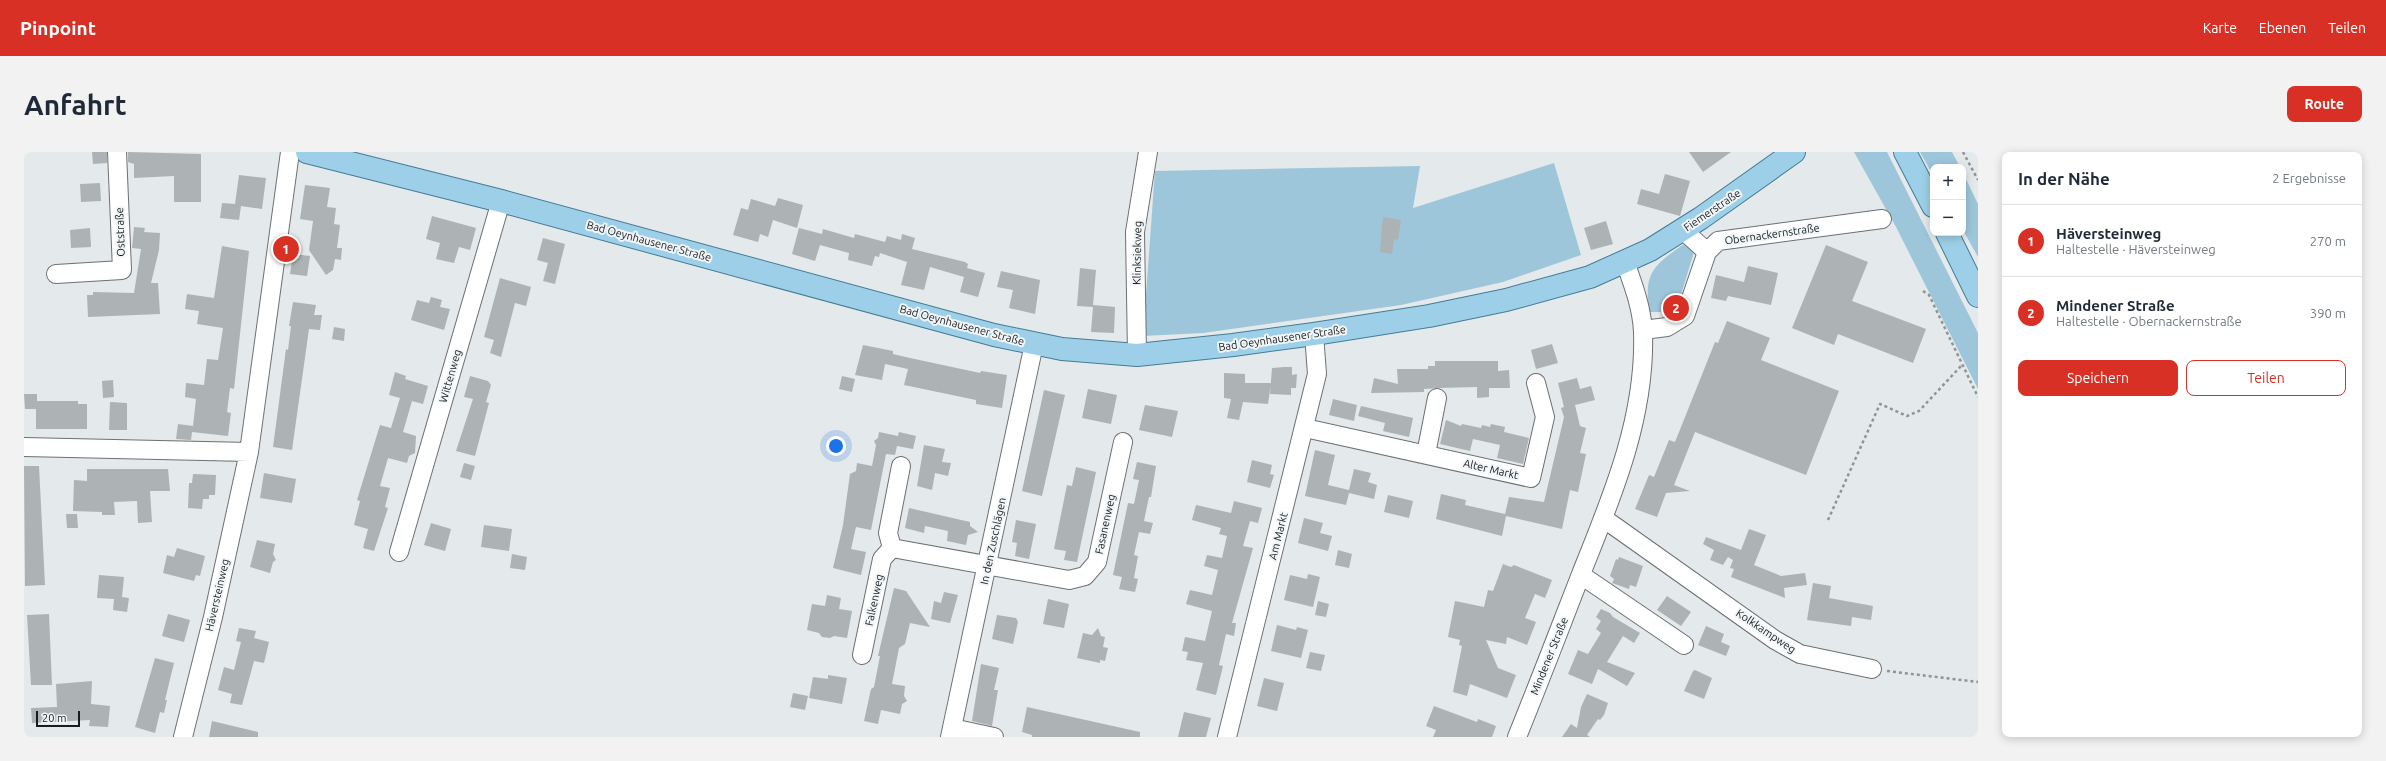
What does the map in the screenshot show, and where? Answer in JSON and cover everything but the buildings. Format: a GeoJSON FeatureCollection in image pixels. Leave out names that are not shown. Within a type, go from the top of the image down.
{"type":"FeatureCollection","features":[{"type":"Feature","properties":{"kind":"main road","name":"Bad Oeynhausener Straße"},"geometry":{"type":"LineString","coordinates":[[308,152],[501,201],[1034,344],[1085,352],[1137,355],[1233,345],[1429,316],[1506,300],[1561,286],[1625,262]]}},
{"type":"Feature","properties":{"kind":"main road","name":"Fiemerstraße"},"geometry":{"type":"LineString","coordinates":[[1625,262],[1683,230],[1768,164],[1794,152]]}},
{"type":"Feature","properties":{"kind":"main road"},"geometry":{"type":"LineString","coordinates":[[1905,152],[1930,200]]}},
{"type":"Feature","properties":{"kind":"main road"},"geometry":{"type":"LineString","coordinates":[[1948,236],[1978,296]]}},
{"type":"Feature","properties":{"kind":"street","name":"Oststraße"},"geometry":{"type":"LineString","coordinates":[[56,274],[122,270],[117,152]]}},
{"type":"Feature","properties":{"kind":"street","name":"Häversteinweg"},"geometry":{"type":"LineString","coordinates":[[183,737],[213,617],[249,452],[290,152]]}},
{"type":"Feature","properties":{"kind":"street","name":"Klinksiekweg"},"geometry":{"type":"LineString","coordinates":[[1137,355],[1135,232],[1148,152]]}},
{"type":"Feature","properties":{"kind":"street","name":"Wittenweg"},"geometry":{"type":"LineString","coordinates":[[399,552],[501,201]]}},
{"type":"Feature","properties":{"kind":"street","name":"Obernackernstraße"},"geometry":{"type":"LineString","coordinates":[[1707,252],[1718,241],[1882,219]]}},
{"type":"Feature","properties":{"kind":"street"},"geometry":{"type":"LineString","coordinates":[[1643,330],[1667,327],[1685,316],[1707,252],[1683,230]]}},
{"type":"Feature","properties":{"kind":"street","name":"Mindener Straße"},"geometry":{"type":"LineString","coordinates":[[1517,737],[1617,481],[1630,435],[1641,372],[1643,330],[1639,307],[1625,262]]}},
{"type":"Feature","properties":{"kind":"street","name":"Am Markt"},"geometry":{"type":"LineString","coordinates":[[1227,737],[1317,374],[1314,334]]}},
{"type":"Feature","properties":{"kind":"street","name":"In den Zuschlägen"},"geometry":{"type":"LineString","coordinates":[[951,733],[1034,344]]}},
{"type":"Feature","properties":{"kind":"street","name":"Alter Markt"},"geometry":{"type":"LineString","coordinates":[[1304,428],[1530,478],[1545,417],[1536,383]]}},
{"type":"Feature","properties":{"kind":"street"},"geometry":{"type":"LineString","coordinates":[[1426,454],[1437,398]]}},
{"type":"Feature","properties":{"kind":"street","name":"Fasanenweg"},"geometry":{"type":"LineString","coordinates":[[988,564],[1068,580],[1085,576],[1097,562],[1123,442]]}},
{"type":"Feature","properties":{"kind":"street"},"geometry":{"type":"LineString","coordinates":[[24,447],[249,452]]}},
{"type":"Feature","properties":{"kind":"street"},"geometry":{"type":"LineString","coordinates":[[901,466],[888,533],[892,548],[988,564]]}},
{"type":"Feature","properties":{"kind":"street","name":"Kolkkampweg"},"geometry":{"type":"LineString","coordinates":[[1603,518],[1775,640],[1800,654],[1872,669]]}},
{"type":"Feature","properties":{"kind":"street","name":"Falkenweg"},"geometry":{"type":"LineString","coordinates":[[862,655],[882,559],[892,548]]}},
{"type":"Feature","properties":{"kind":"street"},"geometry":{"type":"LineString","coordinates":[[1581,575],[1684,645]]}},
{"type":"Feature","properties":{"kind":"street"},"geometry":{"type":"LineString","coordinates":[[951,733],[994,737]]}},
{"type":"Feature","properties":{"kind":"path"},"geometry":{"type":"LineString","coordinates":[[1963,152],[1978,180]]}},
{"type":"Feature","properties":{"kind":"path"},"geometry":{"type":"LineString","coordinates":[[1923,292],[1929,295],[1978,397]]}},
{"type":"Feature","properties":{"kind":"path"},"geometry":{"type":"LineString","coordinates":[[1828,520],[1880,404],[1907,416],[1919,411],[1962,365]]}},
{"type":"Feature","properties":{"kind":"path"},"geometry":{"type":"LineString","coordinates":[[1872,669],[1978,682]]}},
{"type":"Feature","properties":{"kind":"shaded area"},"geometry":{"type":"Polygon","coordinates":[[[1854,152],[1887,152],[1978,333],[1978,389],[1896,227],[1854,152]]]}},
{"type":"Feature","properties":{"kind":"shaded area"},"geometry":{"type":"Polygon","coordinates":[[[1920,152],[1952,152],[1958,164],[1930,164],[1930,170],[1920,152]]]}},
{"type":"Feature","properties":{"kind":"shaded area"},"geometry":{"type":"Polygon","coordinates":[[[1554,163],[1581,255],[1503,282],[1401,305],[1203,333],[1143,336],[1155,171],[1420,166],[1413,208],[1554,163]]]}},
{"type":"Feature","properties":{"kind":"shaded area"},"geometry":{"type":"Polygon","coordinates":[[[1966,179],[1978,204],[1978,257],[1966,235],[1966,179]]]}},
{"type":"Feature","properties":{"kind":"shaded area"},"geometry":{"type":"Polygon","coordinates":[[[1684,244],[1694,252],[1680,298],[1665,312],[1649,312],[1648,288],[1653,271],[1665,258],[1684,244]]]}},
{"type":"Feature","properties":{"kind":"place","name":"Häversteinweg"},"geometry":{"type":"Point","coordinates":[286,249]}},
{"type":"Feature","properties":{"kind":"place","name":"Mindener Straße"},"geometry":{"type":"Point","coordinates":[1676,308]}}]}
